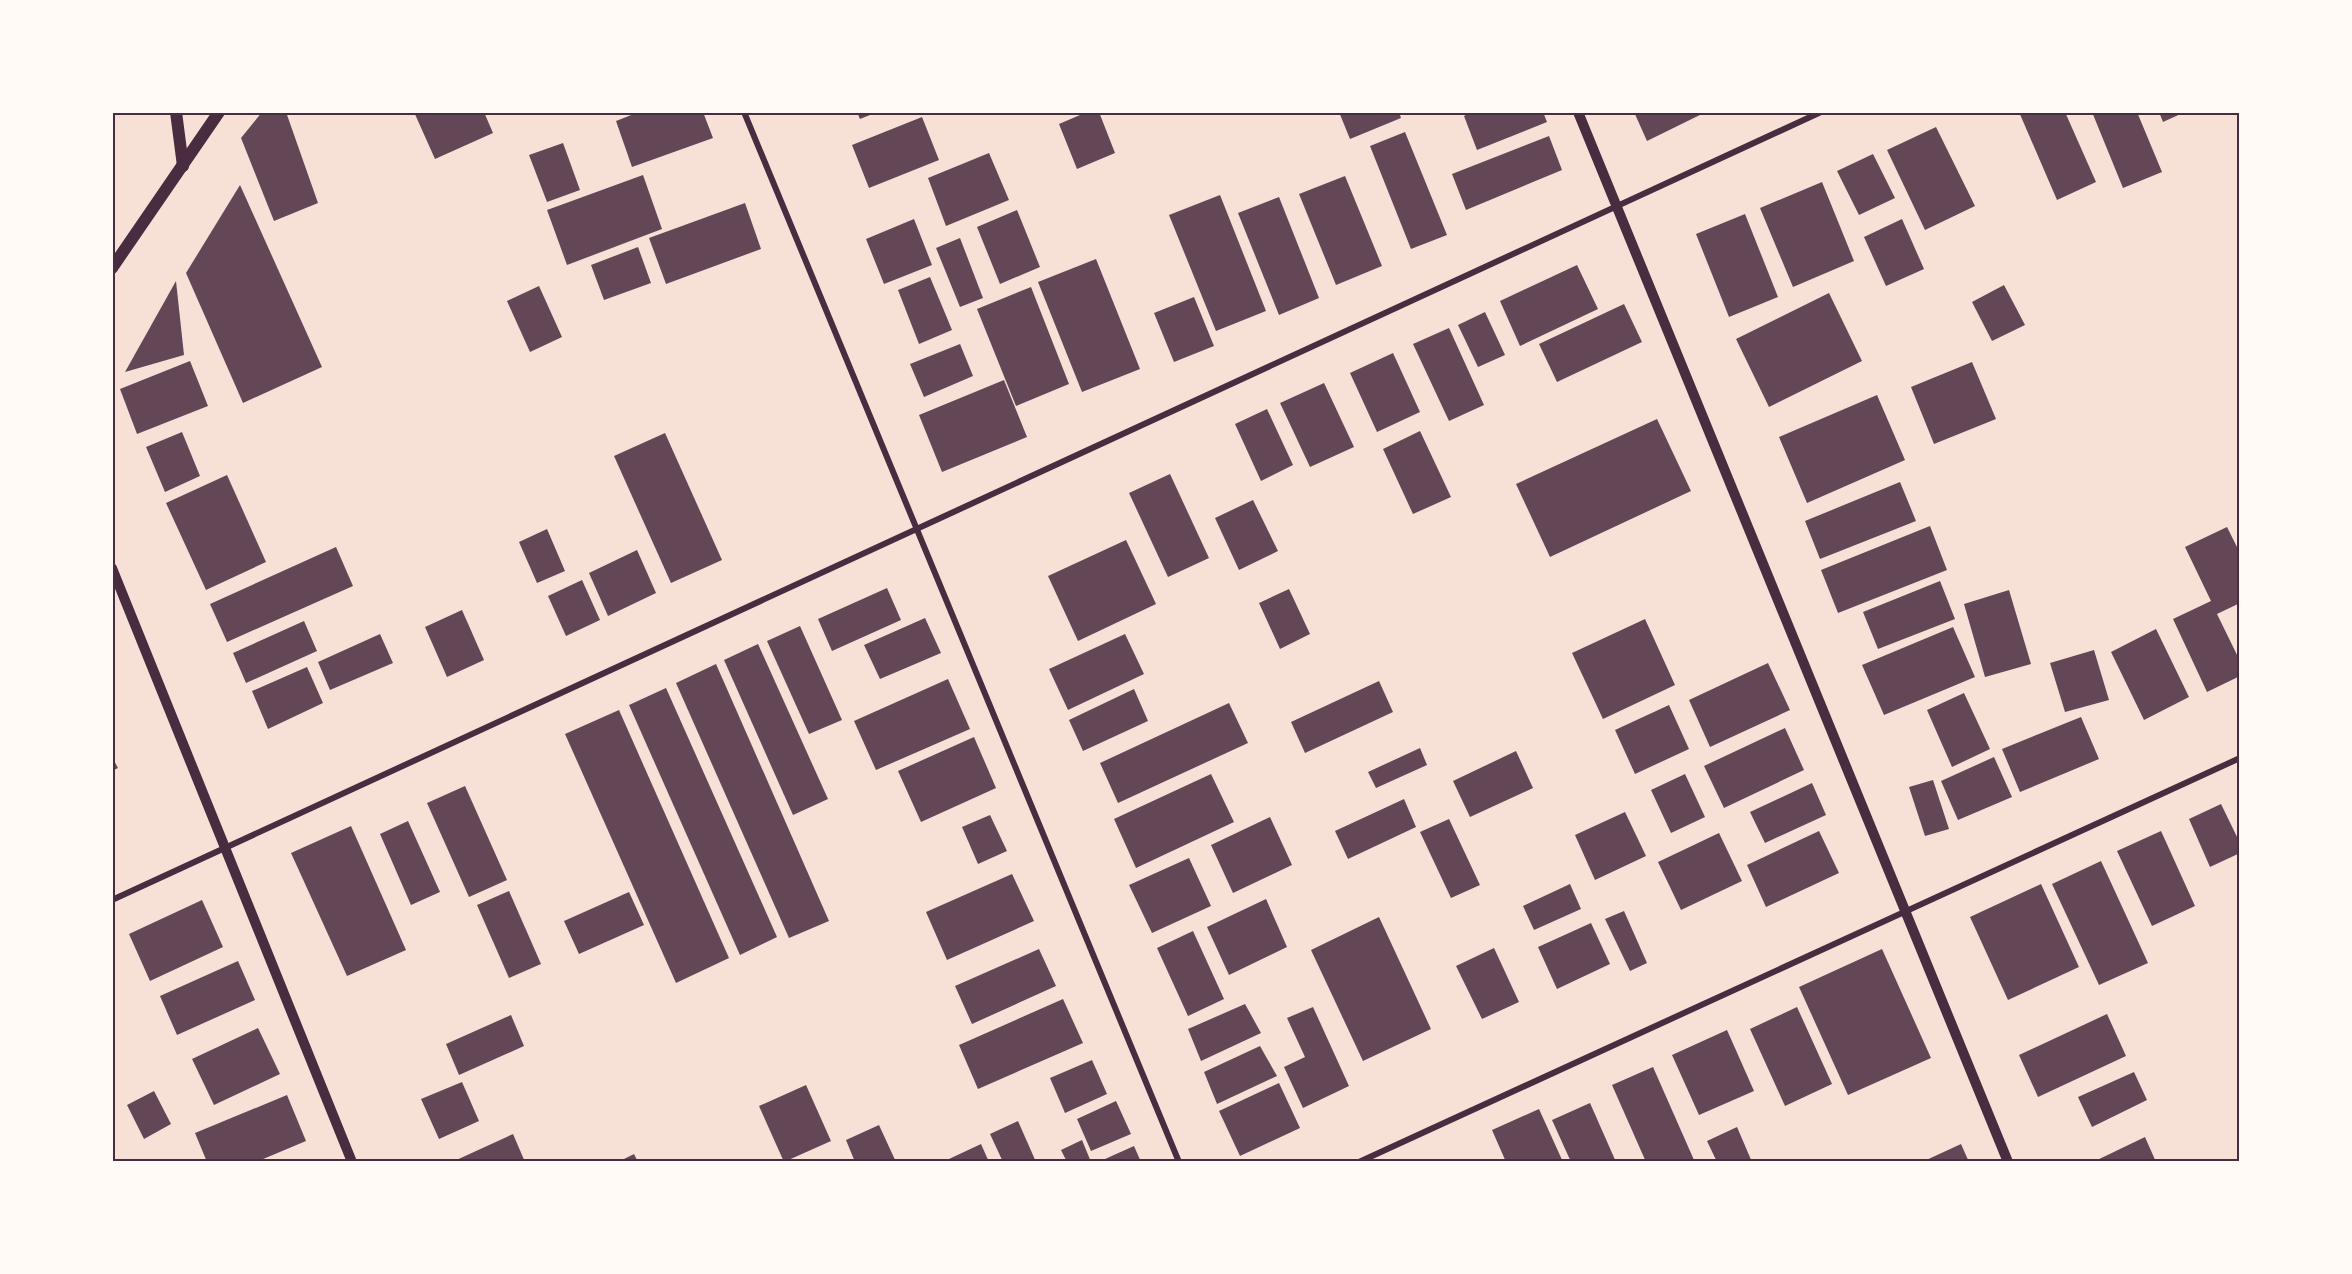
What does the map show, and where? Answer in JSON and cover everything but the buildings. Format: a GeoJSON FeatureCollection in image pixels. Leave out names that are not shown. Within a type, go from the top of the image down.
{"type":"FeatureCollection","features":[{"type":"Feature","properties":{"kind":"main road"},"geometry":{"type":"LineString","coordinates":[[176,112],[183,166]]}},
{"type":"Feature","properties":{"kind":"main road"},"geometry":{"type":"LineString","coordinates":[[112,268],[219,112]]}},
{"type":"Feature","properties":{"kind":"street"},"geometry":{"type":"LineString","coordinates":[[744,112],[1179,1161]]}},
{"type":"Feature","properties":{"kind":"street"},"geometry":{"type":"LineString","coordinates":[[1578,112],[2008,1161]]}},
{"type":"Feature","properties":{"kind":"street"},"geometry":{"type":"LineString","coordinates":[[112,900],[1821,112]]}},
{"type":"Feature","properties":{"kind":"street"},"geometry":{"type":"LineString","coordinates":[[112,568],[352,1161]]}},
{"type":"Feature","properties":{"kind":"street"},"geometry":{"type":"LineString","coordinates":[[1359,1161],[2240,758]]}}]}
